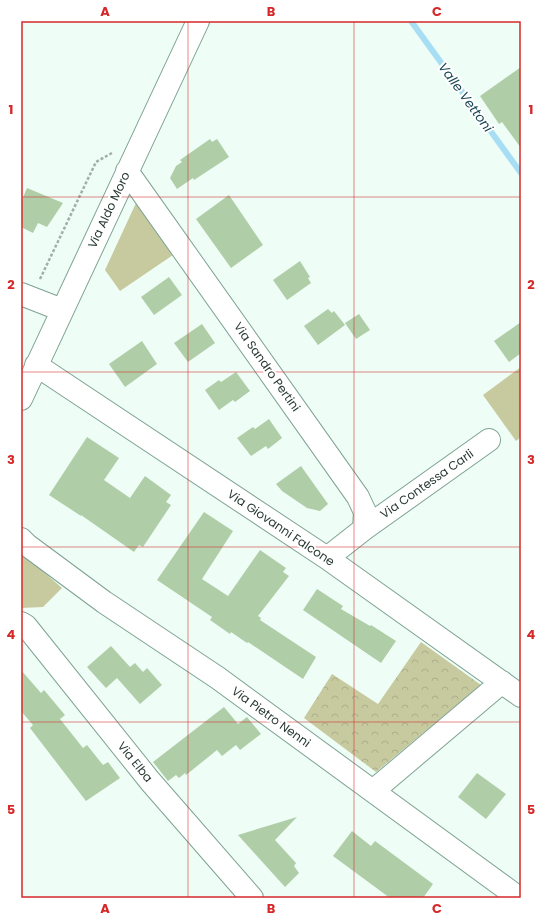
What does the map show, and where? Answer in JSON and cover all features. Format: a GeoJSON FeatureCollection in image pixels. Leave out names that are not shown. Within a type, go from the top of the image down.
{"type":"FeatureCollection","features":[{"type":"Feature","properties":{"kind":"street","name":"Via Aldo Moro"},"geometry":{"type":"LineString","coordinates":[[21,399],[198,21]]}},
{"type":"Feature","properties":{"kind":"street","name":"Via Sandro Pertini"},"geometry":{"type":"LineString","coordinates":[[127,171],[358,497],[366,512],[364,529]]}},
{"type":"Feature","properties":{"kind":"street"},"geometry":{"type":"LineString","coordinates":[[26,296],[62,310]]}},
{"type":"Feature","properties":{"kind":"street","name":"Via Giovanni Falcone"},"geometry":{"type":"LineString","coordinates":[[36,365],[327,558],[521,696]]}},
{"type":"Feature","properties":{"kind":"street","name":"Via Contessa Carli"},"geometry":{"type":"LineString","coordinates":[[364,529],[489,440]]}},
{"type":"Feature","properties":{"kind":"street"},"geometry":{"type":"LineString","coordinates":[[327,558],[364,529]]}},
{"type":"Feature","properties":{"kind":"street","name":"Via Pietro Nenni"},"geometry":{"type":"LineString","coordinates":[[21,539],[104,602],[218,678],[519,898]]}},
{"type":"Feature","properties":{"kind":"street","name":"Via Elba"},"geometry":{"type":"LineString","coordinates":[[21,623],[26,626],[150,781],[252,898]]}},
{"type":"Feature","properties":{"kind":"street"},"geometry":{"type":"LineString","coordinates":[[373,791],[502,682]]}},
{"type":"Feature","properties":{"kind":"path"},"geometry":{"type":"LineString","coordinates":[[26,296],[96,162],[116,151]]}},
{"type":"Feature","properties":{"kind":"green space"},"geometry":{"type":"Polygon","coordinates":[[[136,203],[173,255],[120,291],[105,270],[136,203]]]}},
{"type":"Feature","properties":{"kind":"green space"},"geometry":{"type":"Polygon","coordinates":[[[521,367],[521,437],[516,441],[483,395],[521,367]]]}},
{"type":"Feature","properties":{"kind":"green space"},"geometry":{"type":"Polygon","coordinates":[[[21,552],[62,588],[43,607],[21,608],[21,552]]]}},
{"type":"Feature","properties":{"kind":"green space"},"geometry":{"type":"Polygon","coordinates":[[[421,642],[481,685],[376,772],[304,718],[332,674],[378,704],[421,642]]]}},
{"type":"Feature","properties":{"kind":"building"},"geometry":{"type":"Polygon","coordinates":[[[521,67],[521,148],[502,122],[499,124],[480,96],[521,67]]]}},
{"type":"Feature","properties":{"kind":"building"},"geometry":{"type":"Polygon","coordinates":[[[210,139],[212,142],[217,139],[229,157],[194,180],[193,178],[177,189],[170,178],[176,166],[182,162],[180,160],[210,139]]]}},
{"type":"Feature","properties":{"kind":"building"},"geometry":{"type":"Polygon","coordinates":[[[27,188],[63,203],[47,227],[38,223],[33,233],[21,227],[21,202],[27,188]]]}},
{"type":"Feature","properties":{"kind":"building"},"geometry":{"type":"Polygon","coordinates":[[[229,195],[263,245],[231,268],[196,219],[229,195]]]}},
{"type":"Feature","properties":{"kind":"building"},"geometry":{"type":"Polygon","coordinates":[[[300,261],[310,277],[308,278],[311,283],[287,300],[273,280],[300,261]]]}},
{"type":"Feature","properties":{"kind":"building"},"geometry":{"type":"Polygon","coordinates":[[[169,277],[182,295],[154,315],[141,297],[169,277]]]}},
{"type":"Feature","properties":{"kind":"building"},"geometry":{"type":"Polygon","coordinates":[[[328,309],[332,313],[334,311],[345,325],[318,345],[304,326],[328,309]]]}},
{"type":"Feature","properties":{"kind":"building"},"geometry":{"type":"Polygon","coordinates":[[[359,314],[370,330],[356,339],[345,323],[359,314]]]}},
{"type":"Feature","properties":{"kind":"building"},"geometry":{"type":"Polygon","coordinates":[[[521,322],[521,353],[509,362],[494,341],[521,322]]]}},
{"type":"Feature","properties":{"kind":"building"},"geometry":{"type":"Polygon","coordinates":[[[202,324],[215,343],[188,362],[174,343],[202,324]]]}},
{"type":"Feature","properties":{"kind":"building"},"geometry":{"type":"Polygon","coordinates":[[[142,341],[157,364],[125,387],[109,364],[142,341]]]}},
{"type":"Feature","properties":{"kind":"building"},"geometry":{"type":"Polygon","coordinates":[[[236,372],[250,391],[235,402],[233,400],[219,410],[205,390],[219,380],[221,382],[236,372]]]}},
{"type":"Feature","properties":{"kind":"building"},"geometry":{"type":"Polygon","coordinates":[[[269,419],[282,438],[268,449],[266,446],[251,456],[237,438],[253,427],[255,429],[269,419]]]}},
{"type":"Feature","properties":{"kind":"building"},"geometry":{"type":"Polygon","coordinates":[[[87,437],[119,458],[104,480],[130,498],[145,476],[171,495],[166,502],[171,505],[143,547],[139,545],[134,552],[81,515],[49,495],[87,437]]]}},
{"type":"Feature","properties":{"kind":"building"},"geometry":{"type":"Polygon","coordinates":[[[301,466],[328,504],[320,511],[307,508],[282,491],[276,484],[301,466]]]}},
{"type":"Feature","properties":{"kind":"building"},"geometry":{"type":"Polygon","coordinates":[[[204,512],[233,531],[202,579],[228,596],[260,550],[286,568],[283,572],[289,576],[258,616],[261,618],[260,620],[316,657],[303,679],[248,642],[247,643],[231,632],[230,634],[210,620],[212,617],[157,580],[204,512]]]}},
{"type":"Feature","properties":{"kind":"building"},"geometry":{"type":"Polygon","coordinates":[[[317,589],[343,606],[341,609],[370,626],[371,625],[396,641],[381,663],[303,610],[317,589]]]}},
{"type":"Feature","properties":{"kind":"building"},"geometry":{"type":"Polygon","coordinates":[[[111,646],[130,667],[135,663],[143,672],[147,668],[162,685],[140,704],[117,678],[106,688],[87,667],[111,646]]]}},
{"type":"Feature","properties":{"kind":"building"},"geometry":{"type":"Polygon","coordinates":[[[21,670],[41,693],[44,690],[65,715],[60,719],[83,748],[87,745],[103,765],[108,762],[120,778],[86,801],[30,728],[33,725],[21,711],[21,670]]]}},
{"type":"Feature","properties":{"kind":"building"},"geometry":{"type":"Polygon","coordinates":[[[224,707],[238,724],[247,717],[261,734],[240,750],[236,745],[222,756],[217,750],[186,775],[185,773],[179,778],[176,775],[168,781],[153,762],[224,707]]]}},
{"type":"Feature","properties":{"kind":"building"},"geometry":{"type":"Polygon","coordinates":[[[477,773],[506,794],[486,819],[458,797],[477,773]]]}},
{"type":"Feature","properties":{"kind":"building"},"geometry":{"type":"Polygon","coordinates":[[[297,817],[275,840],[296,863],[294,866],[299,873],[285,887],[238,835],[297,817]]]}},
{"type":"Feature","properties":{"kind":"building"},"geometry":{"type":"Polygon","coordinates":[[[352,831],[371,846],[375,841],[433,884],[423,898],[390,898],[333,856],[352,831]]]}},
{"type":"Feature","properties":{"kind":"waterway","name":"Valle Vettoni"},"geometry":{"type":"LineString","coordinates":[[411,21],[521,173]]}}]}
